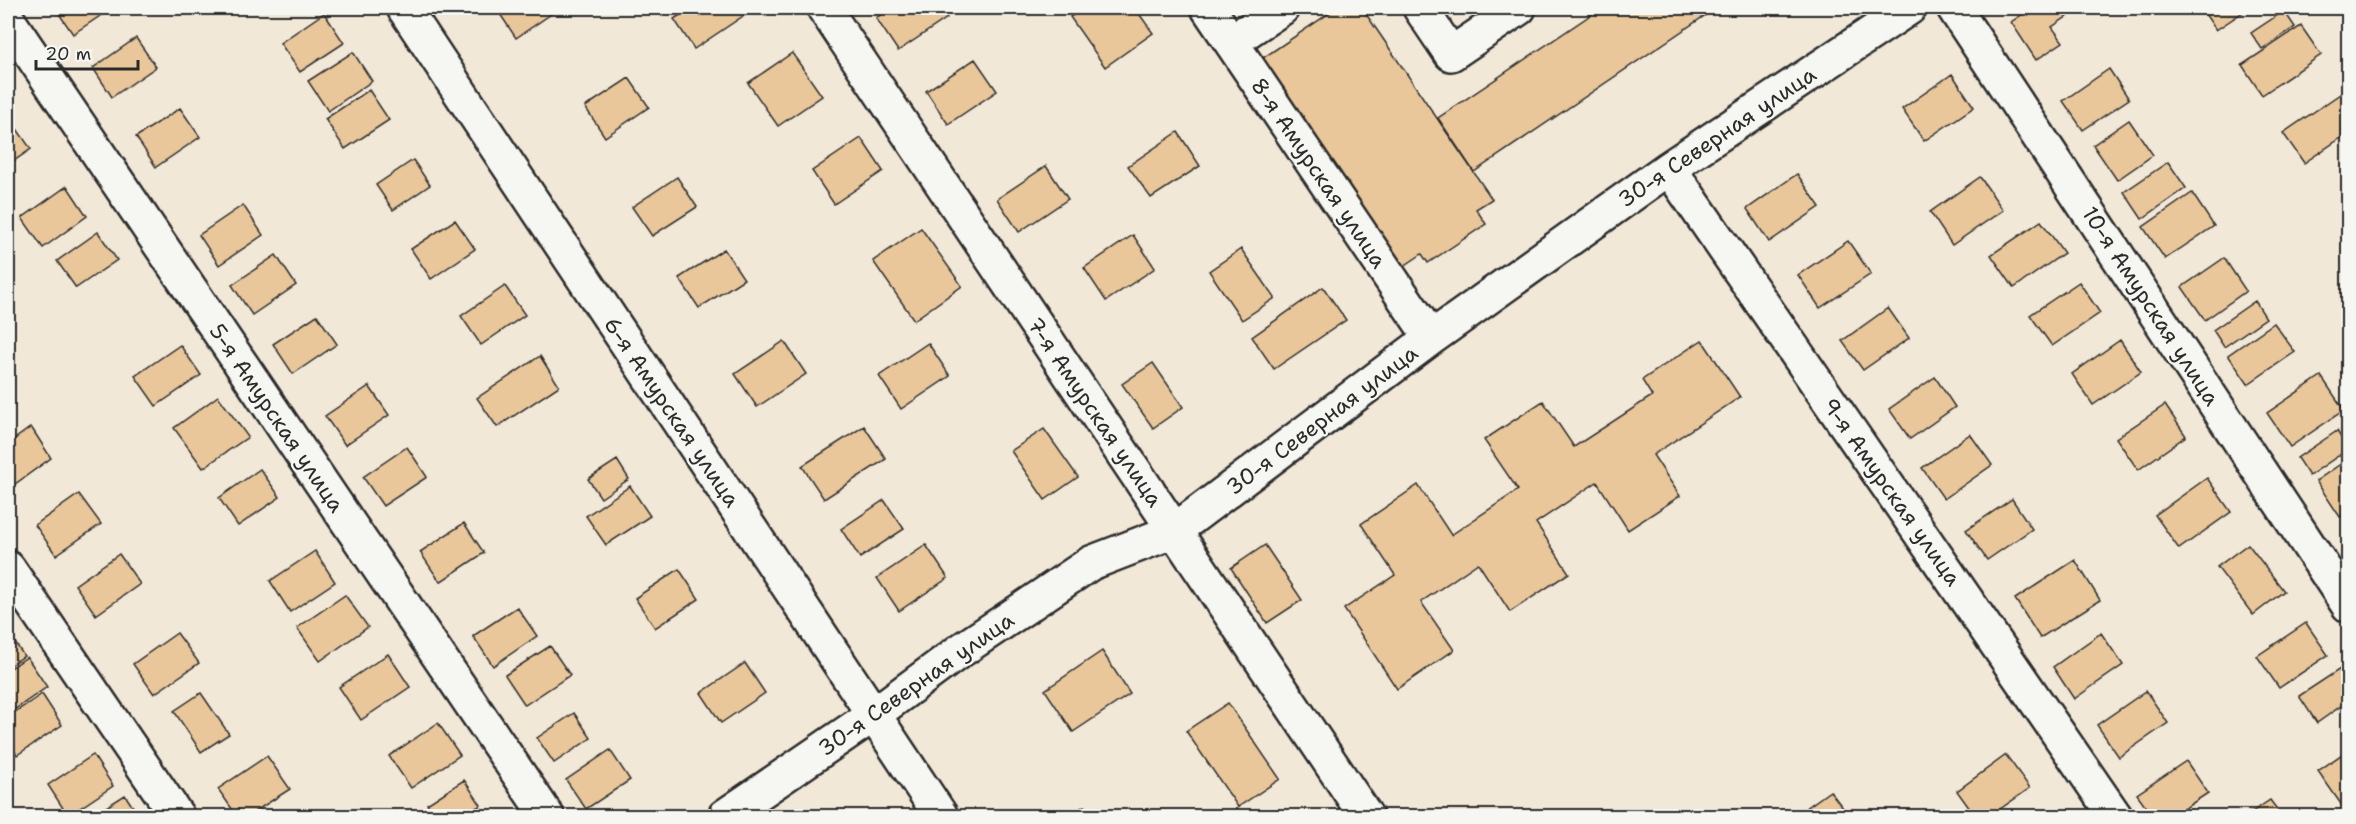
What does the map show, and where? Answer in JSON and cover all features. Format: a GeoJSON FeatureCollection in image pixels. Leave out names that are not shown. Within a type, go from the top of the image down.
{"type":"FeatureCollection","features":[{"type":"Feature","properties":{"kind":"street","name":"6-я Амурская улица"},"geometry":{"type":"LineString","coordinates":[[404,8],[941,816]]}},
{"type":"Feature","properties":{"kind":"street","name":"7-я Амурская улица"},"geometry":{"type":"LineString","coordinates":[[824,8],[1366,816]]}},
{"type":"Feature","properties":{"kind":"street","name":"8-я Амурская улица"},"geometry":{"type":"LineString","coordinates":[[1208,8],[1431,338]]}},
{"type":"Feature","properties":{"kind":"street"},"geometry":{"type":"LineString","coordinates":[[1231,42],[1282,8]]}},
{"type":"Feature","properties":{"kind":"street"},"geometry":{"type":"LineString","coordinates":[[1420,8],[1451,54],[1519,8]]}},
{"type":"Feature","properties":{"kind":"street","name":"30-я Северная улица"},"geometry":{"type":"LineString","coordinates":[[726,816],[873,715],[957,653],[1091,563],[1174,531],[1431,338],[1669,168],[1909,8]]}},
{"type":"Feature","properties":{"kind":"street","name":"10-я Амурская улица"},"geometry":{"type":"LineString","coordinates":[[1954,8],[2349,605]]}},
{"type":"Feature","properties":{"kind":"street","name":"5-я Амурская улица"},"geometry":{"type":"LineString","coordinates":[[8,20],[547,816]]}},
{"type":"Feature","properties":{"kind":"street","name":"9-я Амурская улица"},"geometry":{"type":"LineString","coordinates":[[1669,168],[2115,816]]}},
{"type":"Feature","properties":{"kind":"street"},"geometry":{"type":"LineString","coordinates":[[8,568],[177,816]]}},
{"type":"Feature","properties":{"kind":"building"},"geometry":{"type":"Polygon","coordinates":[[[55,8],[112,8],[73,34],[55,8]]]}},
{"type":"Feature","properties":{"kind":"building"},"geometry":{"type":"Polygon","coordinates":[[[496,8],[560,8],[516,38],[496,8]]]}},
{"type":"Feature","properties":{"kind":"building"},"geometry":{"type":"Polygon","coordinates":[[[691,8],[755,8],[694,49],[674,19],[691,8]]]}},
{"type":"Feature","properties":{"kind":"building"},"geometry":{"type":"Polygon","coordinates":[[[891,8],[940,8],[947,18],[898,51],[876,18],[891,8]]]}},
{"type":"Feature","properties":{"kind":"building"},"geometry":{"type":"Polygon","coordinates":[[[1084,8],[1135,8],[1153,33],[1105,67],[1070,17],[1084,8]]]}},
{"type":"Feature","properties":{"kind":"building"},"geometry":{"type":"Polygon","coordinates":[[[1337,8],[1362,8],[1492,199],[1476,209],[1486,224],[1428,263],[1422,254],[1401,268],[1260,60],[1337,8]]]}},
{"type":"Feature","properties":{"kind":"building"},"geometry":{"type":"Polygon","coordinates":[[[1601,8],[1716,8],[1474,172],[1438,118],[1601,8]]]}},
{"type":"Feature","properties":{"kind":"building"},"geometry":{"type":"Polygon","coordinates":[[[2032,8],[2080,8],[2052,27],[2063,42],[2036,60],[2011,22],[2032,8]]]}},
{"type":"Feature","properties":{"kind":"building"},"geometry":{"type":"Polygon","coordinates":[[[2201,8],[2249,8],[2216,30],[2201,8]]]}},
{"type":"Feature","properties":{"kind":"building"},"geometry":{"type":"Polygon","coordinates":[[[2284,11],[2295,27],[2262,49],[2251,33],[2284,11]]]}},
{"type":"Feature","properties":{"kind":"building"},"geometry":{"type":"Polygon","coordinates":[[[324,13],[344,43],[300,72],[280,43],[324,13]]]}},
{"type":"Feature","properties":{"kind":"building"},"geometry":{"type":"Polygon","coordinates":[[[2301,26],[2321,55],[2262,95],[2242,65],[2301,26]]]}},
{"type":"Feature","properties":{"kind":"building"},"geometry":{"type":"Polygon","coordinates":[[[136,38],[156,67],[112,97],[93,68],[136,38]]]}},
{"type":"Feature","properties":{"kind":"building"},"geometry":{"type":"Polygon","coordinates":[[[353,52],[372,81],[328,111],[308,81],[353,52]]]}},
{"type":"Feature","properties":{"kind":"building"},"geometry":{"type":"Polygon","coordinates":[[[792,53],[822,96],[778,126],[748,83],[792,53]]]}},
{"type":"Feature","properties":{"kind":"building"},"geometry":{"type":"Polygon","coordinates":[[[975,59],[997,91],[948,124],[926,91],[975,59]]]}},
{"type":"Feature","properties":{"kind":"building"},"geometry":{"type":"Polygon","coordinates":[[[2109,69],[2129,99],[2083,130],[2063,101],[2109,69]]]}},
{"type":"Feature","properties":{"kind":"building"},"geometry":{"type":"Polygon","coordinates":[[[1952,74],[1974,107],[1924,141],[1902,109],[1952,74]]]}},
{"type":"Feature","properties":{"kind":"building"},"geometry":{"type":"Polygon","coordinates":[[[629,78],[649,107],[605,137],[585,107],[629,78]]]}},
{"type":"Feature","properties":{"kind":"building"},"geometry":{"type":"Polygon","coordinates":[[[369,90],[389,120],[345,149],[325,119],[369,90]]]}},
{"type":"Feature","properties":{"kind":"building"},"geometry":{"type":"Polygon","coordinates":[[[2343,92],[2348,100],[2348,133],[2304,163],[2283,133],[2343,92]]]}},
{"type":"Feature","properties":{"kind":"building"},"geometry":{"type":"Polygon","coordinates":[[[180,108],[200,137],[156,167],[136,137],[180,108]]]}},
{"type":"Feature","properties":{"kind":"building"},"geometry":{"type":"Polygon","coordinates":[[[10,119],[31,149],[8,165],[8,120],[10,119]]]}},
{"type":"Feature","properties":{"kind":"building"},"geometry":{"type":"Polygon","coordinates":[[[2129,120],[2153,155],[2117,180],[2093,145],[2129,120]]]}},
{"type":"Feature","properties":{"kind":"building"},"geometry":{"type":"Polygon","coordinates":[[[1178,132],[1200,166],[1151,198],[1128,166],[1178,132]]]}},
{"type":"Feature","properties":{"kind":"building"},"geometry":{"type":"Polygon","coordinates":[[[861,138],[883,171],[834,204],[812,171],[861,138]]]}},
{"type":"Feature","properties":{"kind":"building"},"geometry":{"type":"Polygon","coordinates":[[[413,160],[430,185],[393,210],[376,185],[413,160]]]}},
{"type":"Feature","properties":{"kind":"building"},"geometry":{"type":"Polygon","coordinates":[[[2168,162],[2186,188],[2142,219],[2124,192],[2168,162]]]}},
{"type":"Feature","properties":{"kind":"building"},"geometry":{"type":"Polygon","coordinates":[[[1046,166],[1068,199],[1019,232],[997,199],[1046,166]]]}},
{"type":"Feature","properties":{"kind":"building"},"geometry":{"type":"Polygon","coordinates":[[[1797,174],[1820,207],[1769,242],[1747,209],[1797,174]]]}},
{"type":"Feature","properties":{"kind":"building"},"geometry":{"type":"Polygon","coordinates":[[[677,177],[697,207],[652,236],[632,207],[677,177]]]}},
{"type":"Feature","properties":{"kind":"building"},"geometry":{"type":"Polygon","coordinates":[[[1980,177],[2003,210],[1952,245],[1930,212],[1980,177]]]}},
{"type":"Feature","properties":{"kind":"building"},"geometry":{"type":"Polygon","coordinates":[[[67,186],[87,216],[43,248],[22,218],[67,186]]]}},
{"type":"Feature","properties":{"kind":"building"},"geometry":{"type":"Polygon","coordinates":[[[2192,193],[2214,226],[2165,259],[2143,227],[2192,193]]]}},
{"type":"Feature","properties":{"kind":"building"},"geometry":{"type":"Polygon","coordinates":[[[243,205],[263,235],[219,265],[199,235],[243,205]]]}},
{"type":"Feature","properties":{"kind":"building"},"geometry":{"type":"Polygon","coordinates":[[[455,220],[475,249],[431,279],[411,249],[455,220]]]}},
{"type":"Feature","properties":{"kind":"building"},"geometry":{"type":"Polygon","coordinates":[[[2041,221],[2064,253],[2014,288],[1991,255],[2041,221]]]}},
{"type":"Feature","properties":{"kind":"building"},"geometry":{"type":"Polygon","coordinates":[[[921,228],[962,286],[914,320],[873,261],[921,228]]]}},
{"type":"Feature","properties":{"kind":"building"},"geometry":{"type":"Polygon","coordinates":[[[98,232],[117,260],[76,288],[57,261],[98,232]]]}},
{"type":"Feature","properties":{"kind":"building"},"geometry":{"type":"Polygon","coordinates":[[[1133,235],[1155,268],[1106,301],[1084,268],[1133,235]]]}},
{"type":"Feature","properties":{"kind":"building"},"geometry":{"type":"Polygon","coordinates":[[[1848,241],[1871,274],[1820,308],[1798,275],[1848,241]]]}},
{"type":"Feature","properties":{"kind":"building"},"geometry":{"type":"Polygon","coordinates":[[[724,249],[744,279],[699,308],[679,278],[724,249]]]}},
{"type":"Feature","properties":{"kind":"building"},"geometry":{"type":"Polygon","coordinates":[[[1241,249],[1275,298],[1242,320],[1209,271],[1241,249]]]}},
{"type":"Feature","properties":{"kind":"building"},"geometry":{"type":"Polygon","coordinates":[[[276,255],[296,285],[252,315],[232,285],[276,255]]]}},
{"type":"Feature","properties":{"kind":"building"},"geometry":{"type":"Polygon","coordinates":[[[2224,258],[2246,291],[2205,320],[2182,287],[2224,258]]]}},
{"type":"Feature","properties":{"kind":"building"},"geometry":{"type":"Polygon","coordinates":[[[2079,282],[2100,313],[2052,346],[2030,315],[2079,282]]]}},
{"type":"Feature","properties":{"kind":"building"},"geometry":{"type":"Polygon","coordinates":[[[505,286],[525,315],[481,345],[461,316],[505,286]]]}},
{"type":"Feature","properties":{"kind":"building"},"geometry":{"type":"Polygon","coordinates":[[[1323,287],[1346,320],[1274,369],[1252,337],[1323,287]]]}},
{"type":"Feature","properties":{"kind":"building"},"geometry":{"type":"Polygon","coordinates":[[[2255,301],[2266,318],[2224,347],[2213,330],[2255,301]]]}},
{"type":"Feature","properties":{"kind":"building"},"geometry":{"type":"Polygon","coordinates":[[[1888,308],[1909,338],[1863,370],[1842,341],[1888,308]]]}},
{"type":"Feature","properties":{"kind":"building"},"geometry":{"type":"Polygon","coordinates":[[[317,315],[337,344],[293,374],[273,344],[317,315]]]}},
{"type":"Feature","properties":{"kind":"building"},"geometry":{"type":"Polygon","coordinates":[[[2274,323],[2295,352],[2248,384],[2228,355],[2274,323]]]}},
{"type":"Feature","properties":{"kind":"building"},"geometry":{"type":"Polygon","coordinates":[[[1702,340],[1740,397],[1653,455],[1680,496],[1628,530],[1597,482],[1536,523],[1569,573],[1510,612],[1478,563],[1421,602],[1454,650],[1397,689],[1344,609],[1395,575],[1361,524],[1418,485],[1451,535],[1518,490],[1484,440],[1543,401],[1574,447],[1652,396],[1642,380],[1702,340]]]}},
{"type":"Feature","properties":{"kind":"building"},"geometry":{"type":"Polygon","coordinates":[[[2120,340],[2141,372],[2093,405],[2072,374],[2120,340]]]}},
{"type":"Feature","properties":{"kind":"building"},"geometry":{"type":"Polygon","coordinates":[[[784,341],[806,374],[757,407],[735,374],[784,341]]]}},
{"type":"Feature","properties":{"kind":"building"},"geometry":{"type":"Polygon","coordinates":[[[928,343],[950,376],[901,409],[879,376],[928,343]]]}},
{"type":"Feature","properties":{"kind":"building"},"geometry":{"type":"Polygon","coordinates":[[[180,345],[201,375],[156,406],[135,376],[180,345]]]}},
{"type":"Feature","properties":{"kind":"building"},"geometry":{"type":"Polygon","coordinates":[[[540,356],[559,386],[497,427],[477,398],[540,356]]]}},
{"type":"Feature","properties":{"kind":"building"},"geometry":{"type":"Polygon","coordinates":[[[1153,363],[1183,407],[1153,428],[1122,384],[1153,363]]]}},
{"type":"Feature","properties":{"kind":"building"},"geometry":{"type":"Polygon","coordinates":[[[2321,376],[2344,410],[2290,447],[2267,413],[2321,376]]]}},
{"type":"Feature","properties":{"kind":"building"},"geometry":{"type":"Polygon","coordinates":[[[1935,377],[1955,407],[1910,439],[1889,409],[1935,377]]]}},
{"type":"Feature","properties":{"kind":"building"},"geometry":{"type":"Polygon","coordinates":[[[369,386],[389,415],[345,445],[325,416],[369,386]]]}},
{"type":"Feature","properties":{"kind":"building"},"geometry":{"type":"Polygon","coordinates":[[[218,396],[248,437],[203,468],[174,428],[218,396]]]}},
{"type":"Feature","properties":{"kind":"building"},"geometry":{"type":"Polygon","coordinates":[[[2165,405],[2186,436],[2138,470],[2116,438],[2165,405]]]}},
{"type":"Feature","properties":{"kind":"building"},"geometry":{"type":"Polygon","coordinates":[[[864,426],[886,459],[824,499],[802,466],[864,426]]]}},
{"type":"Feature","properties":{"kind":"building"},"geometry":{"type":"Polygon","coordinates":[[[31,427],[51,458],[8,489],[8,444],[31,427]]]}},
{"type":"Feature","properties":{"kind":"building"},"geometry":{"type":"Polygon","coordinates":[[[1044,429],[1078,477],[1045,500],[1011,451],[1044,429]]]}},
{"type":"Feature","properties":{"kind":"building"},"geometry":{"type":"Polygon","coordinates":[[[2337,431],[2348,449],[2309,476],[2297,458],[2337,431]]]}},
{"type":"Feature","properties":{"kind":"building"},"geometry":{"type":"Polygon","coordinates":[[[1970,434],[1992,465],[1944,499],[1922,468],[1970,434]]]}},
{"type":"Feature","properties":{"kind":"building"},"geometry":{"type":"Polygon","coordinates":[[[407,447],[427,477],[383,506],[363,477],[407,447]]]}},
{"type":"Feature","properties":{"kind":"building"},"geometry":{"type":"Polygon","coordinates":[[[617,460],[629,479],[601,498],[588,479],[617,460]]]}},
{"type":"Feature","properties":{"kind":"building"},"geometry":{"type":"Polygon","coordinates":[[[2342,463],[2348,472],[2348,511],[2340,517],[2316,481],[2342,463]]]}},
{"type":"Feature","properties":{"kind":"building"},"geometry":{"type":"Polygon","coordinates":[[[260,469],[280,497],[238,526],[219,498],[260,469]]]}},
{"type":"Feature","properties":{"kind":"building"},"geometry":{"type":"Polygon","coordinates":[[[2207,478],[2231,512],[2179,549],[2155,515],[2207,478]]]}},
{"type":"Feature","properties":{"kind":"building"},"geometry":{"type":"Polygon","coordinates":[[[630,486],[650,516],[606,545],[586,516],[630,486]]]}},
{"type":"Feature","properties":{"kind":"building"},"geometry":{"type":"Polygon","coordinates":[[[79,494],[101,524],[56,555],[35,525],[79,494]]]}},
{"type":"Feature","properties":{"kind":"building"},"geometry":{"type":"Polygon","coordinates":[[[2012,499],[2032,529],[1987,560],[1966,530],[2012,499]]]}},
{"type":"Feature","properties":{"kind":"building"},"geometry":{"type":"Polygon","coordinates":[[[884,500],[904,529],[860,558],[841,529],[884,500]]]}},
{"type":"Feature","properties":{"kind":"building"},"geometry":{"type":"Polygon","coordinates":[[[464,523],[484,553],[440,582],[420,552],[464,523]]]}},
{"type":"Feature","properties":{"kind":"building"},"geometry":{"type":"Polygon","coordinates":[[[2248,544],[2284,591],[2253,615],[2217,567],[2248,544]]]}},
{"type":"Feature","properties":{"kind":"building"},"geometry":{"type":"Polygon","coordinates":[[[926,545],[948,578],[899,611],[877,578],[926,545]]]}},
{"type":"Feature","properties":{"kind":"building"},"geometry":{"type":"Polygon","coordinates":[[[1265,545],[1302,600],[1267,623],[1231,568],[1265,545]]]}},
{"type":"Feature","properties":{"kind":"building"},"geometry":{"type":"Polygon","coordinates":[[[315,551],[335,582],[290,612],[270,581],[315,551]]]}},
{"type":"Feature","properties":{"kind":"building"},"geometry":{"type":"Polygon","coordinates":[[[119,554],[140,584],[96,615],[75,585],[119,554]]]}},
{"type":"Feature","properties":{"kind":"building"},"geometry":{"type":"Polygon","coordinates":[[[2075,560],[2100,600],[2040,638],[2015,599],[2075,560]]]}},
{"type":"Feature","properties":{"kind":"building"},"geometry":{"type":"Polygon","coordinates":[[[679,569],[699,599],[655,628],[635,598],[679,569]]]}},
{"type":"Feature","properties":{"kind":"building"},"geometry":{"type":"Polygon","coordinates":[[[345,595],[368,627],[320,661],[297,628],[345,595]]]}},
{"type":"Feature","properties":{"kind":"building"},"geometry":{"type":"Polygon","coordinates":[[[517,607],[537,636],[493,666],[473,636],[517,607]]]}},
{"type":"Feature","properties":{"kind":"building"},"geometry":{"type":"Polygon","coordinates":[[[2306,623],[2328,655],[2279,688],[2257,656],[2306,623]]]}},
{"type":"Feature","properties":{"kind":"building"},"geometry":{"type":"Polygon","coordinates":[[[8,632],[24,656],[8,667],[8,632]]]}},
{"type":"Feature","properties":{"kind":"building"},"geometry":{"type":"Polygon","coordinates":[[[177,633],[199,663],[154,694],[133,664],[177,633]]]}},
{"type":"Feature","properties":{"kind":"building"},"geometry":{"type":"Polygon","coordinates":[[[2101,633],[2123,665],[2074,699],[2053,667],[2101,633]]]}},
{"type":"Feature","properties":{"kind":"building"},"geometry":{"type":"Polygon","coordinates":[[[550,646],[570,675],[525,705],[505,675],[550,646]]]}},
{"type":"Feature","properties":{"kind":"building"},"geometry":{"type":"Polygon","coordinates":[[[1102,651],[1130,694],[1073,732],[1045,690],[1102,651]]]}},
{"type":"Feature","properties":{"kind":"building"},"geometry":{"type":"Polygon","coordinates":[[[388,654],[410,687],[361,720],[339,687],[388,654]]]}},
{"type":"Feature","properties":{"kind":"building"},"geometry":{"type":"Polygon","coordinates":[[[27,657],[47,687],[8,714],[8,670],[27,657]]]}},
{"type":"Feature","properties":{"kind":"building"},"geometry":{"type":"Polygon","coordinates":[[[745,663],[765,693],[721,723],[701,693],[745,663]]]}},
{"type":"Feature","properties":{"kind":"building"},"geometry":{"type":"Polygon","coordinates":[[[2340,669],[2348,682],[2348,701],[2317,723],[2299,696],[2340,669]]]}},
{"type":"Feature","properties":{"kind":"building"},"geometry":{"type":"Polygon","coordinates":[[[2146,691],[2168,723],[2119,757],[2097,725],[2146,691]]]}},
{"type":"Feature","properties":{"kind":"building"},"geometry":{"type":"Polygon","coordinates":[[[201,693],[229,734],[201,752],[174,711],[201,693]]]}},
{"type":"Feature","properties":{"kind":"building"},"geometry":{"type":"Polygon","coordinates":[[[42,694],[62,725],[17,755],[8,741],[8,717],[42,694]]]}},
{"type":"Feature","properties":{"kind":"building"},"geometry":{"type":"Polygon","coordinates":[[[1228,703],[1280,779],[1238,807],[1186,731],[1228,703]]]}},
{"type":"Feature","properties":{"kind":"building"},"geometry":{"type":"Polygon","coordinates":[[[574,713],[591,738],[554,763],[537,738],[574,713]]]}},
{"type":"Feature","properties":{"kind":"building"},"geometry":{"type":"Polygon","coordinates":[[[438,723],[460,755],[411,788],[389,756],[438,723]]]}},
{"type":"Feature","properties":{"kind":"building"},"geometry":{"type":"Polygon","coordinates":[[[610,750],[630,780],[586,809],[566,780],[610,750]]]}},
{"type":"Feature","properties":{"kind":"building"},"geometry":{"type":"Polygon","coordinates":[[[2348,750],[2348,804],[2343,807],[2318,771],[2348,750]]]}},
{"type":"Feature","properties":{"kind":"building"},"geometry":{"type":"Polygon","coordinates":[[[93,755],[113,786],[68,816],[48,785],[93,755]]]}},
{"type":"Feature","properties":{"kind":"building"},"geometry":{"type":"Polygon","coordinates":[[[2006,755],[2030,788],[1990,816],[1975,816],[1957,791],[2006,755]]]}},
{"type":"Feature","properties":{"kind":"building"},"geometry":{"type":"Polygon","coordinates":[[[267,756],[290,789],[248,816],[237,816],[218,789],[267,756]]]}},
{"type":"Feature","properties":{"kind":"building"},"geometry":{"type":"Polygon","coordinates":[[[2186,761],[2208,793],[2173,816],[2153,816],[2137,794],[2186,761]]]}},
{"type":"Feature","properties":{"kind":"building"},"geometry":{"type":"Polygon","coordinates":[[[464,780],[481,805],[463,816],[435,816],[427,804],[464,780]]]}},
{"type":"Feature","properties":{"kind":"building"},"geometry":{"type":"Polygon","coordinates":[[[1830,791],[1849,816],[1795,816],[1830,791]]]}},
{"type":"Feature","properties":{"kind":"building"},"geometry":{"type":"Polygon","coordinates":[[[125,795],[139,816],[92,816],[125,795]]]}},
{"type":"Feature","properties":{"kind":"building"},"geometry":{"type":"Polygon","coordinates":[[[2270,800],[2282,816],[2246,816],[2270,800]]]}},
{"type":"Feature","properties":{"kind":"building"},"geometry":{"type":"Polygon","coordinates":[[[1084,806],[1091,816],[1068,816],[1084,806]]]}}]}
